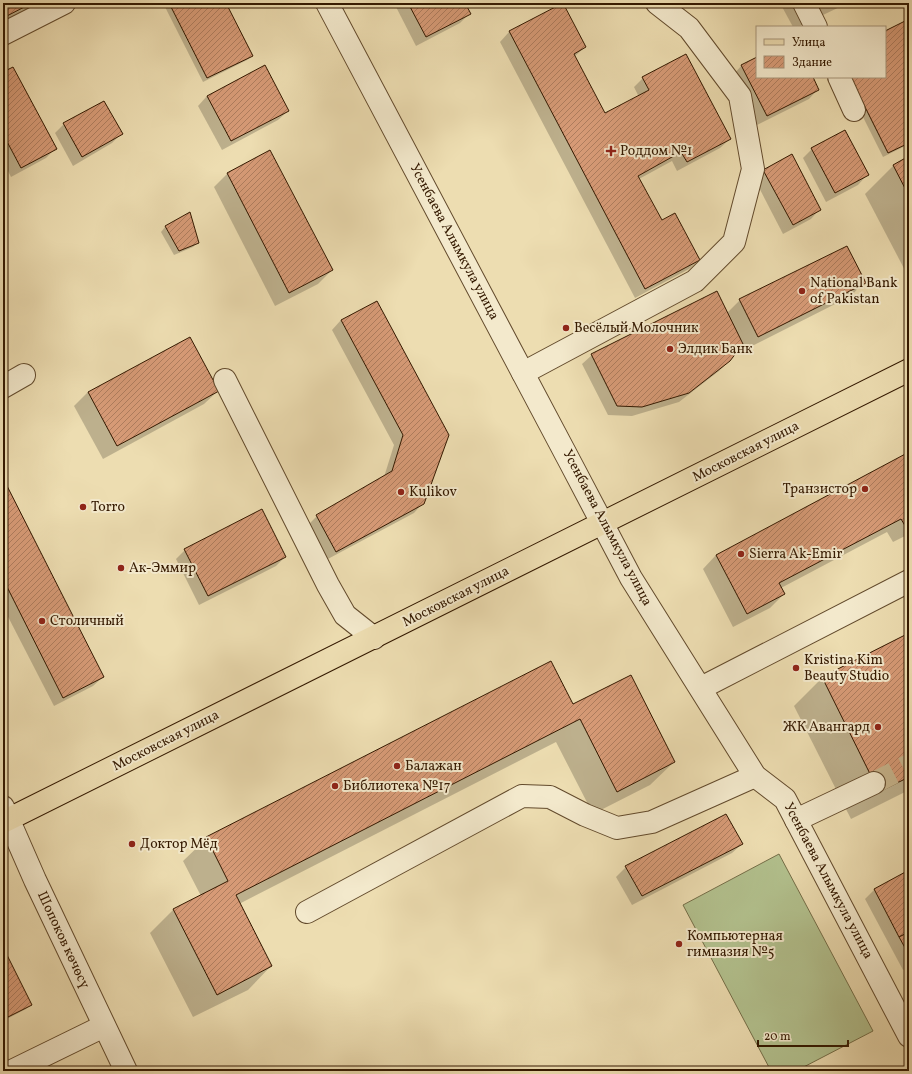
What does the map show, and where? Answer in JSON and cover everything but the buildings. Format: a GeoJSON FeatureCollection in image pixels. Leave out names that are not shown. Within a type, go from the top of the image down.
{"type":"FeatureCollection","features":[{"type":"Feature","properties":{"kind":"main road","name":"Московская улица"},"geometry":{"type":"LineString","coordinates":[[5,816],[374,638],[909,370]]}},
{"type":"Feature","properties":{"kind":"street"},"geometry":{"type":"LineString","coordinates":[[3,34],[64,3]]}},
{"type":"Feature","properties":{"kind":"street","name":"Усенбаева Алымкула улица"},"geometry":{"type":"LineString","coordinates":[[327,3],[524,373],[631,578],[755,776],[785,798],[909,1036]]}},
{"type":"Feature","properties":{"kind":"street"},"geometry":{"type":"LineString","coordinates":[[524,373],[695,281],[734,242],[754,169],[740,96],[689,28],[657,3]]}},
{"type":"Feature","properties":{"kind":"street"},"geometry":{"type":"LineString","coordinates":[[804,3],[816,26]]}},
{"type":"Feature","properties":{"kind":"street"},"geometry":{"type":"LineString","coordinates":[[839,78],[854,110]]}},
{"type":"Feature","properties":{"kind":"street"},"geometry":{"type":"LineString","coordinates":[[3,387],[24,375]]}},
{"type":"Feature","properties":{"kind":"street"},"geometry":{"type":"LineString","coordinates":[[225,380],[328,585],[345,615],[374,638]]}},
{"type":"Feature","properties":{"kind":"street"},"geometry":{"type":"LineString","coordinates":[[701,688],[909,581]]}},
{"type":"Feature","properties":{"kind":"street"},"geometry":{"type":"LineString","coordinates":[[307,912],[522,796],[550,797],[584,815],[617,828],[652,822],[755,776]]}},
{"type":"Feature","properties":{"kind":"street"},"geometry":{"type":"LineString","coordinates":[[796,820],[874,783]]}},
{"type":"Feature","properties":{"kind":"street","name":"Шопоков көчөсү"},"geometry":{"type":"LineString","coordinates":[[5,816],[126,1071]]}},
{"type":"Feature","properties":{"kind":"street"},"geometry":{"type":"LineString","coordinates":[[12,1071],[104,1026]]}},
{"type":"Feature","properties":{"kind":"green space"},"geometry":{"type":"Polygon","coordinates":[[[779,854],[873,1031],[796,1071],[771,1071],[683,905],[779,854]]]}},
{"type":"Feature","properties":{"kind":"tunnel"},"geometry":{"type":"LineString","coordinates":[[874,783],[909,765]]}},
{"type":"Feature","properties":{"kind":"place","name":"Роддом №1"},"geometry":{"type":"Point","coordinates":[611,151]}},
{"type":"Feature","properties":{"kind":"place","name":"National Bank of Pakistan"},"geometry":{"type":"Point","coordinates":[802,291]}},
{"type":"Feature","properties":{"kind":"place","name":"Весёлый Молочник"},"geometry":{"type":"Point","coordinates":[566,328]}},
{"type":"Feature","properties":{"kind":"place","name":"Элдик Банк"},"geometry":{"type":"Point","coordinates":[670,349]}},
{"type":"Feature","properties":{"kind":"place","name":"Транзистор"},"geometry":{"type":"Point","coordinates":[865,489]}},
{"type":"Feature","properties":{"kind":"place","name":"Kulikov"},"geometry":{"type":"Point","coordinates":[401,492]}},
{"type":"Feature","properties":{"kind":"place","name":"Torro"},"geometry":{"type":"Point","coordinates":[83,507]}},
{"type":"Feature","properties":{"kind":"place","name":"Sierra Ak-Emir"},"geometry":{"type":"Point","coordinates":[741,554]}},
{"type":"Feature","properties":{"kind":"place","name":"Ак-Эммир"},"geometry":{"type":"Point","coordinates":[121,568]}},
{"type":"Feature","properties":{"kind":"place","name":"Столичный"},"geometry":{"type":"Point","coordinates":[42,621]}},
{"type":"Feature","properties":{"kind":"place","name":"Kristina Kim Beauty Studio"},"geometry":{"type":"Point","coordinates":[796,668]}},
{"type":"Feature","properties":{"kind":"place","name":"ЖК Авангард"},"geometry":{"type":"Point","coordinates":[878,727]}},
{"type":"Feature","properties":{"kind":"place","name":"Балажан"},"geometry":{"type":"Point","coordinates":[397,766]}},
{"type":"Feature","properties":{"kind":"place","name":"Библиотека №17"},"geometry":{"type":"Point","coordinates":[335,786]}},
{"type":"Feature","properties":{"kind":"place","name":"Доктор Мёд"},"geometry":{"type":"Point","coordinates":[132,844]}},
{"type":"Feature","properties":{"kind":"place","name":"Компьютерная гимназия №5"},"geometry":{"type":"Point","coordinates":[679,944]}}]}
